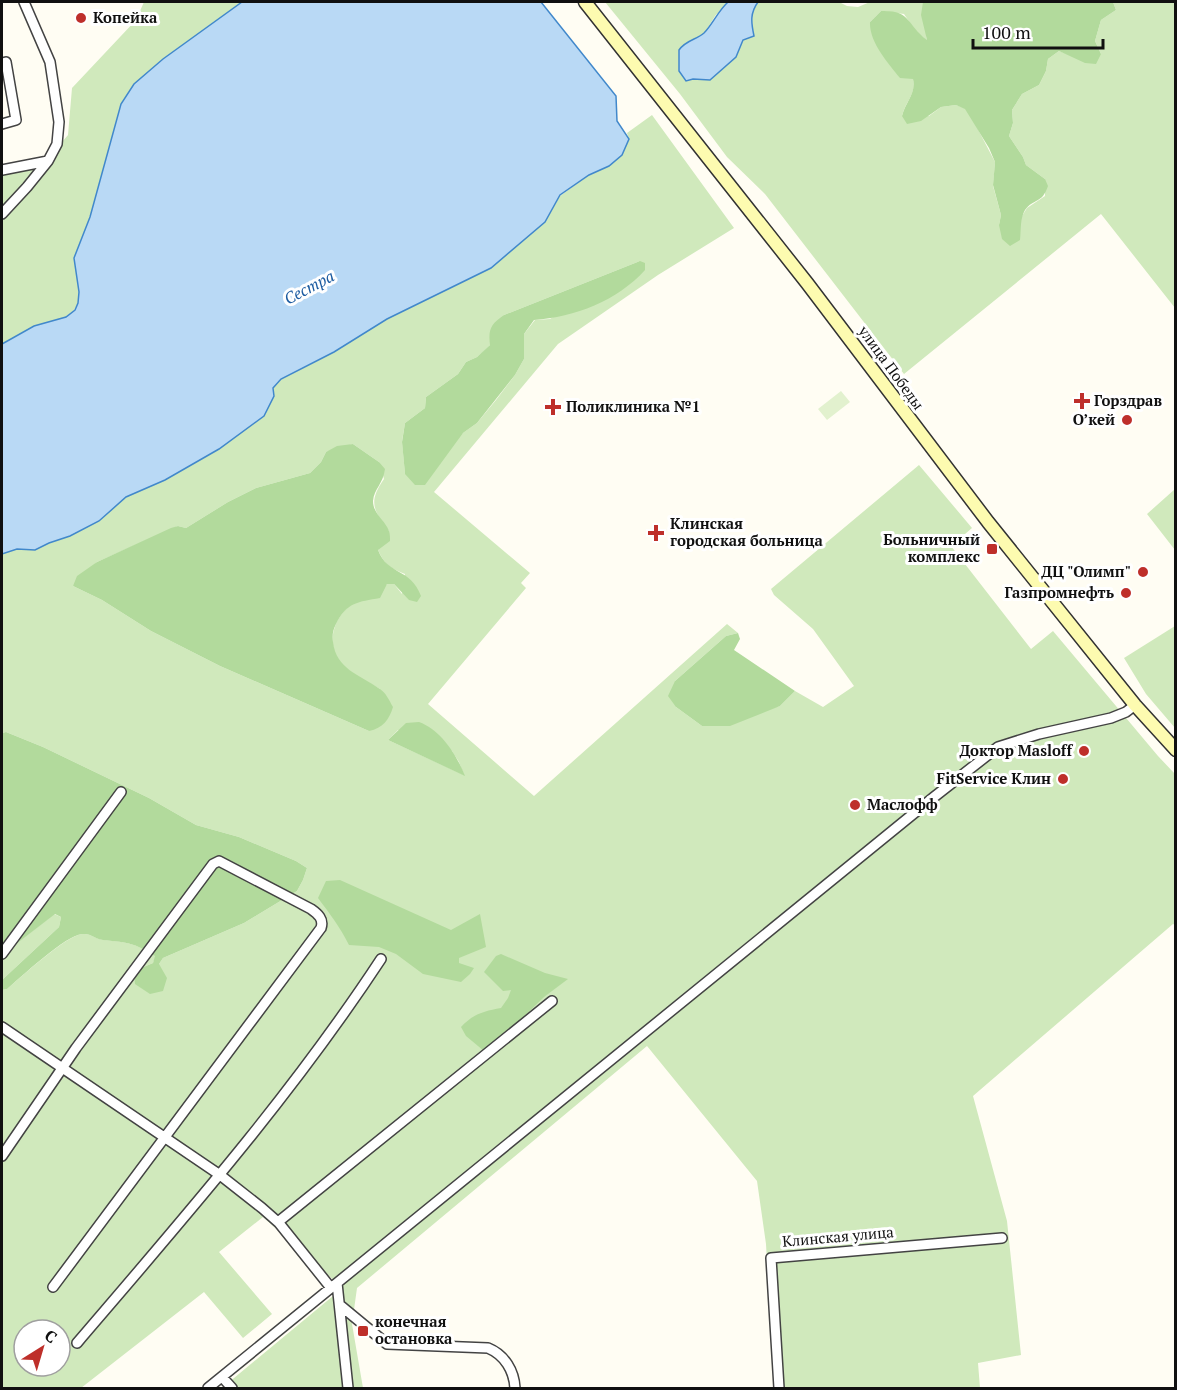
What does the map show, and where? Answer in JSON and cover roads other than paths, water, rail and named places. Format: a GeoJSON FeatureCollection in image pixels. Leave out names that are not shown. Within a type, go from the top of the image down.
{"type":"FeatureCollection","features":[{"type":"Feature","properties":{"kind":"street"},"geometry":{"type":"LineString","coordinates":[[2,214],[27,187],[57,144],[59,122],[50,62],[24,2]]}},
{"type":"Feature","properties":{"kind":"street","name":"улица Победы"},"geometry":{"type":"LineString","coordinates":[[585,2],[807,283],[988,522],[1135,705],[1176,750]]}},
{"type":"Feature","properties":{"kind":"street"},"geometry":{"type":"LineString","coordinates":[[2,63],[6,62],[15,120],[2,124]]}},
{"type":"Feature","properties":{"kind":"street"},"geometry":{"type":"LineString","coordinates":[[2,170],[48,160]]}},
{"type":"Feature","properties":{"kind":"street"},"geometry":{"type":"LineString","coordinates":[[208,1389],[915,812],[998,747],[1039,734],[1112,717],[1126,712],[1135,705]]}},
{"type":"Feature","properties":{"kind":"street"},"geometry":{"type":"LineString","coordinates":[[2,954],[121,792]]}},
{"type":"Feature","properties":{"kind":"street"},"geometry":{"type":"LineString","coordinates":[[2,1156],[61,1069],[213,864],[219,861],[317,913],[322,920],[321,928],[53,1287]]}},
{"type":"Feature","properties":{"kind":"street"},"geometry":{"type":"LineString","coordinates":[[76,1343],[220,1175],[313,1056],[381,959]]}},
{"type":"Feature","properties":{"kind":"street"},"geometry":{"type":"LineString","coordinates":[[278,1222],[552,1001]]}},
{"type":"Feature","properties":{"kind":"street"},"geometry":{"type":"LineString","coordinates":[[2,1027],[220,1175],[278,1222],[334,1286],[341,1306],[348,1389]]}},
{"type":"Feature","properties":{"kind":"street","name":"Клинская улица"},"geometry":{"type":"LineString","coordinates":[[779,1389],[771,1258],[1002,1238]]}},
{"type":"Feature","properties":{"kind":"street"},"geometry":{"type":"LineString","coordinates":[[341,1306],[387,1344],[488,1348],[508,1364],[514,1378],[515,1389]]}},
{"type":"Feature","properties":{"kind":"street"},"geometry":{"type":"LineString","coordinates":[[222,1377],[231,1389]]}},
{"type":"Feature","properties":{"kind":"water","name":"Сестра"},"geometry":{"type":"Polygon","coordinates":[[[242,2],[541,2],[616,96],[617,121],[629,139],[622,155],[609,166],[589,175],[560,195],[545,222],[491,268],[387,319],[334,352],[281,379],[273,388],[274,396],[264,416],[219,449],[165,480],[126,497],[99,521],[70,536],[35,550],[17,549],[2,554],[2,344],[34,326],[66,317],[75,310],[79,292],[74,258],[90,217],[121,104],[134,84],[163,59],[242,2]]]}},
{"type":"Feature","properties":{"kind":"water"},"geometry":{"type":"Polygon","coordinates":[[[728,2],[758,2],[752,18],[754,36],[743,40],[736,57],[710,80],[686,81],[679,71],[679,50],[704,33],[728,2]]]}},
{"type":"Feature","properties":{"kind":"place","name":"Копейка"},"geometry":{"type":"Point","coordinates":[81,18]}},
{"type":"Feature","properties":{"kind":"place","name":"Горздрав"},"geometry":{"type":"Point","coordinates":[1082,401]}},
{"type":"Feature","properties":{"kind":"place","name":"Поликлиника №1"},"geometry":{"type":"Point","coordinates":[553,407]}},
{"type":"Feature","properties":{"kind":"place","name":"О’кей"},"geometry":{"type":"Point","coordinates":[1127,420]}},
{"type":"Feature","properties":{"kind":"place","name":"Клинская городская больница"},"geometry":{"type":"Point","coordinates":[656,533]}},
{"type":"Feature","properties":{"kind":"place","name":"Больничный комплекс"},"geometry":{"type":"Point","coordinates":[992,549]}},
{"type":"Feature","properties":{"kind":"place","name":"ДЦ \"Олимп\""},"geometry":{"type":"Point","coordinates":[1143,572]}},
{"type":"Feature","properties":{"kind":"place","name":"Газпромнефть"},"geometry":{"type":"Point","coordinates":[1126,593]}},
{"type":"Feature","properties":{"kind":"place","name":"Доктор Masloff"},"geometry":{"type":"Point","coordinates":[1084,751]}},
{"type":"Feature","properties":{"kind":"place","name":"FitService Клин"},"geometry":{"type":"Point","coordinates":[1063,779]}},
{"type":"Feature","properties":{"kind":"place","name":"Маслофф"},"geometry":{"type":"Point","coordinates":[855,805]}},
{"type":"Feature","properties":{"kind":"place","name":"конечная остановка"},"geometry":{"type":"Point","coordinates":[363,1331]}}]}
